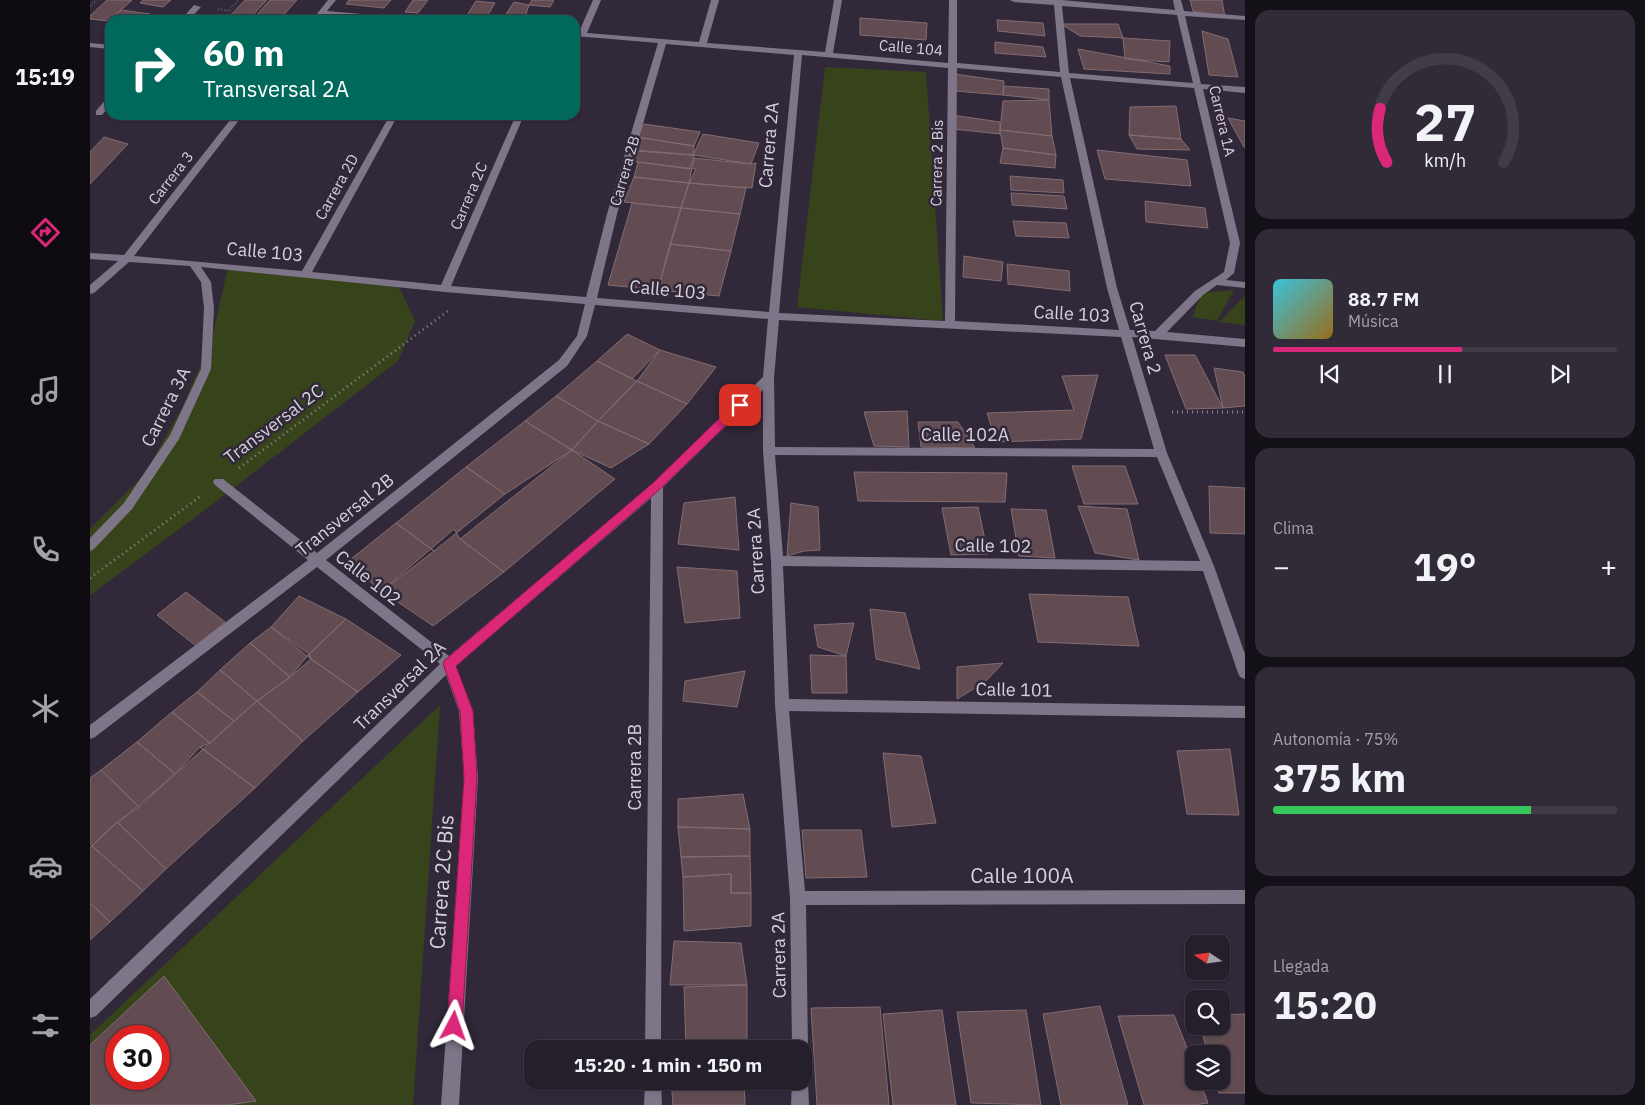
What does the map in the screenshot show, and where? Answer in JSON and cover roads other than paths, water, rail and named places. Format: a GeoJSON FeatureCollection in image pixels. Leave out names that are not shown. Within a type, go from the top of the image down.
{"type":"FeatureCollection","features":[{"type":"Feature","properties":{"kind":"street"},"geometry":{"type":"LineString","coordinates":[[322,13],[332,0]]}},
{"type":"Feature","properties":{"kind":"street"},"geometry":{"type":"LineString","coordinates":[[580,30],[597,0]]}},
{"type":"Feature","properties":{"kind":"street"},"geometry":{"type":"LineString","coordinates":[[702,44],[715,0]]}},
{"type":"Feature","properties":{"kind":"street"},"geometry":{"type":"LineString","coordinates":[[829,55],[838,0]]}},
{"type":"Feature","properties":{"kind":"street","name":"Carrera 2 Bis"},"geometry":{"type":"LineString","coordinates":[[950,326],[953,0]]}},
{"type":"Feature","properties":{"kind":"street"},"geometry":{"type":"LineString","coordinates":[[1014,0],[1245,18]]}},
{"type":"Feature","properties":{"kind":"street","name":"Carrera 1A"},"geometry":{"type":"LineString","coordinates":[[1158,335],[1199,293],[1229,273],[1235,243],[1199,86],[1176,0]]}},
{"type":"Feature","properties":{"kind":"street","name":"Carrera 2"},"geometry":{"type":"LineString","coordinates":[[1057,2],[1065,74],[1112,288],[1161,453],[1208,566],[1245,673]]}},
{"type":"Feature","properties":{"kind":"street"},"geometry":{"type":"LineString","coordinates":[[190,15],[197,7]]}},
{"type":"Feature","properties":{"kind":"street"},"geometry":{"type":"LineString","coordinates":[[322,13],[347,15]]}},
{"type":"Feature","properties":{"kind":"street","name":"Calle 104"},"geometry":{"type":"LineString","coordinates":[[580,34],[1245,90]]}},
{"type":"Feature","properties":{"kind":"street","name":"Carrera 2B"},"geometry":{"type":"LineString","coordinates":[[592,302],[612,214],[663,41]]}},
{"type":"Feature","properties":{"kind":"street"},"geometry":{"type":"LineString","coordinates":[[90,45],[105,46]]}},
{"type":"Feature","properties":{"kind":"street","name":"Carrera 2A"},"geometry":{"type":"LineString","coordinates":[[798,52],[768,378],[769,451],[777,561],[782,705],[798,898],[800,1040]]}},
{"type":"Feature","properties":{"kind":"street"},"geometry":{"type":"LineString","coordinates":[[98,113],[105,105]]}},
{"type":"Feature","properties":{"kind":"street","name":"Carrera 3"},"geometry":{"type":"LineString","coordinates":[[90,291],[126,259],[235,120]]}},
{"type":"Feature","properties":{"kind":"street","name":"Carrera 2D"},"geometry":{"type":"LineString","coordinates":[[306,274],[391,120]]}},
{"type":"Feature","properties":{"kind":"street","name":"Carrera 2C"},"geometry":{"type":"LineString","coordinates":[[445,289],[518,120]]}},
{"type":"Feature","properties":{"kind":"street","name":"Calle 103"},"geometry":{"type":"LineString","coordinates":[[90,256],[193,263],[445,289],[774,316],[1158,335],[1245,343]]}},
{"type":"Feature","properties":{"kind":"street","name":"Carrera 3A"},"geometry":{"type":"LineString","coordinates":[[90,546],[128,506],[175,436],[206,369],[209,308],[206,282],[193,263]]}},
{"type":"Feature","properties":{"kind":"street"},"geometry":{"type":"LineString","coordinates":[[1216,282],[1245,285]]}},
{"type":"Feature","properties":{"kind":"street","name":"Transversal 2B"},"geometry":{"type":"LineString","coordinates":[[90,733],[317,560],[563,363],[582,336],[592,302]]}},
{"type":"Feature","properties":{"kind":"street","name":"Transversal 2A"},"geometry":{"type":"LineString","coordinates":[[90,1010],[449,664],[657,486],[768,378]]}},
{"type":"Feature","properties":{"kind":"street","name":"Calle 102A"},"geometry":{"type":"LineString","coordinates":[[769,451],[1161,453]]}},
{"type":"Feature","properties":{"kind":"street","name":"Calle 102"},"geometry":{"type":"LineString","coordinates":[[219,482],[449,664]]}},
{"type":"Feature","properties":{"kind":"street","name":"Carrera 2B"},"geometry":{"type":"LineString","coordinates":[[653,1040],[657,486]]}},
{"type":"Feature","properties":{"kind":"street","name":"Calle 102"},"geometry":{"type":"LineString","coordinates":[[777,561],[1208,566]]}},
{"type":"Feature","properties":{"kind":"street","name":"Carrera 2C Bis"},"geometry":{"type":"LineString","coordinates":[[449,664],[466,711],[471,778],[450,1105]]}},
{"type":"Feature","properties":{"kind":"street","name":"Calle 101"},"geometry":{"type":"LineString","coordinates":[[782,705],[1245,712]]}},
{"type":"Feature","properties":{"kind":"street","name":"Calle 100A"},"geometry":{"type":"LineString","coordinates":[[798,898],[1245,898]]}},
{"type":"Feature","properties":{"kind":"street"},"geometry":{"type":"LineString","coordinates":[[653,1090],[653,1105]]}},
{"type":"Feature","properties":{"kind":"street"},"geometry":{"type":"LineString","coordinates":[[800,1090],[800,1105]]}}]}
